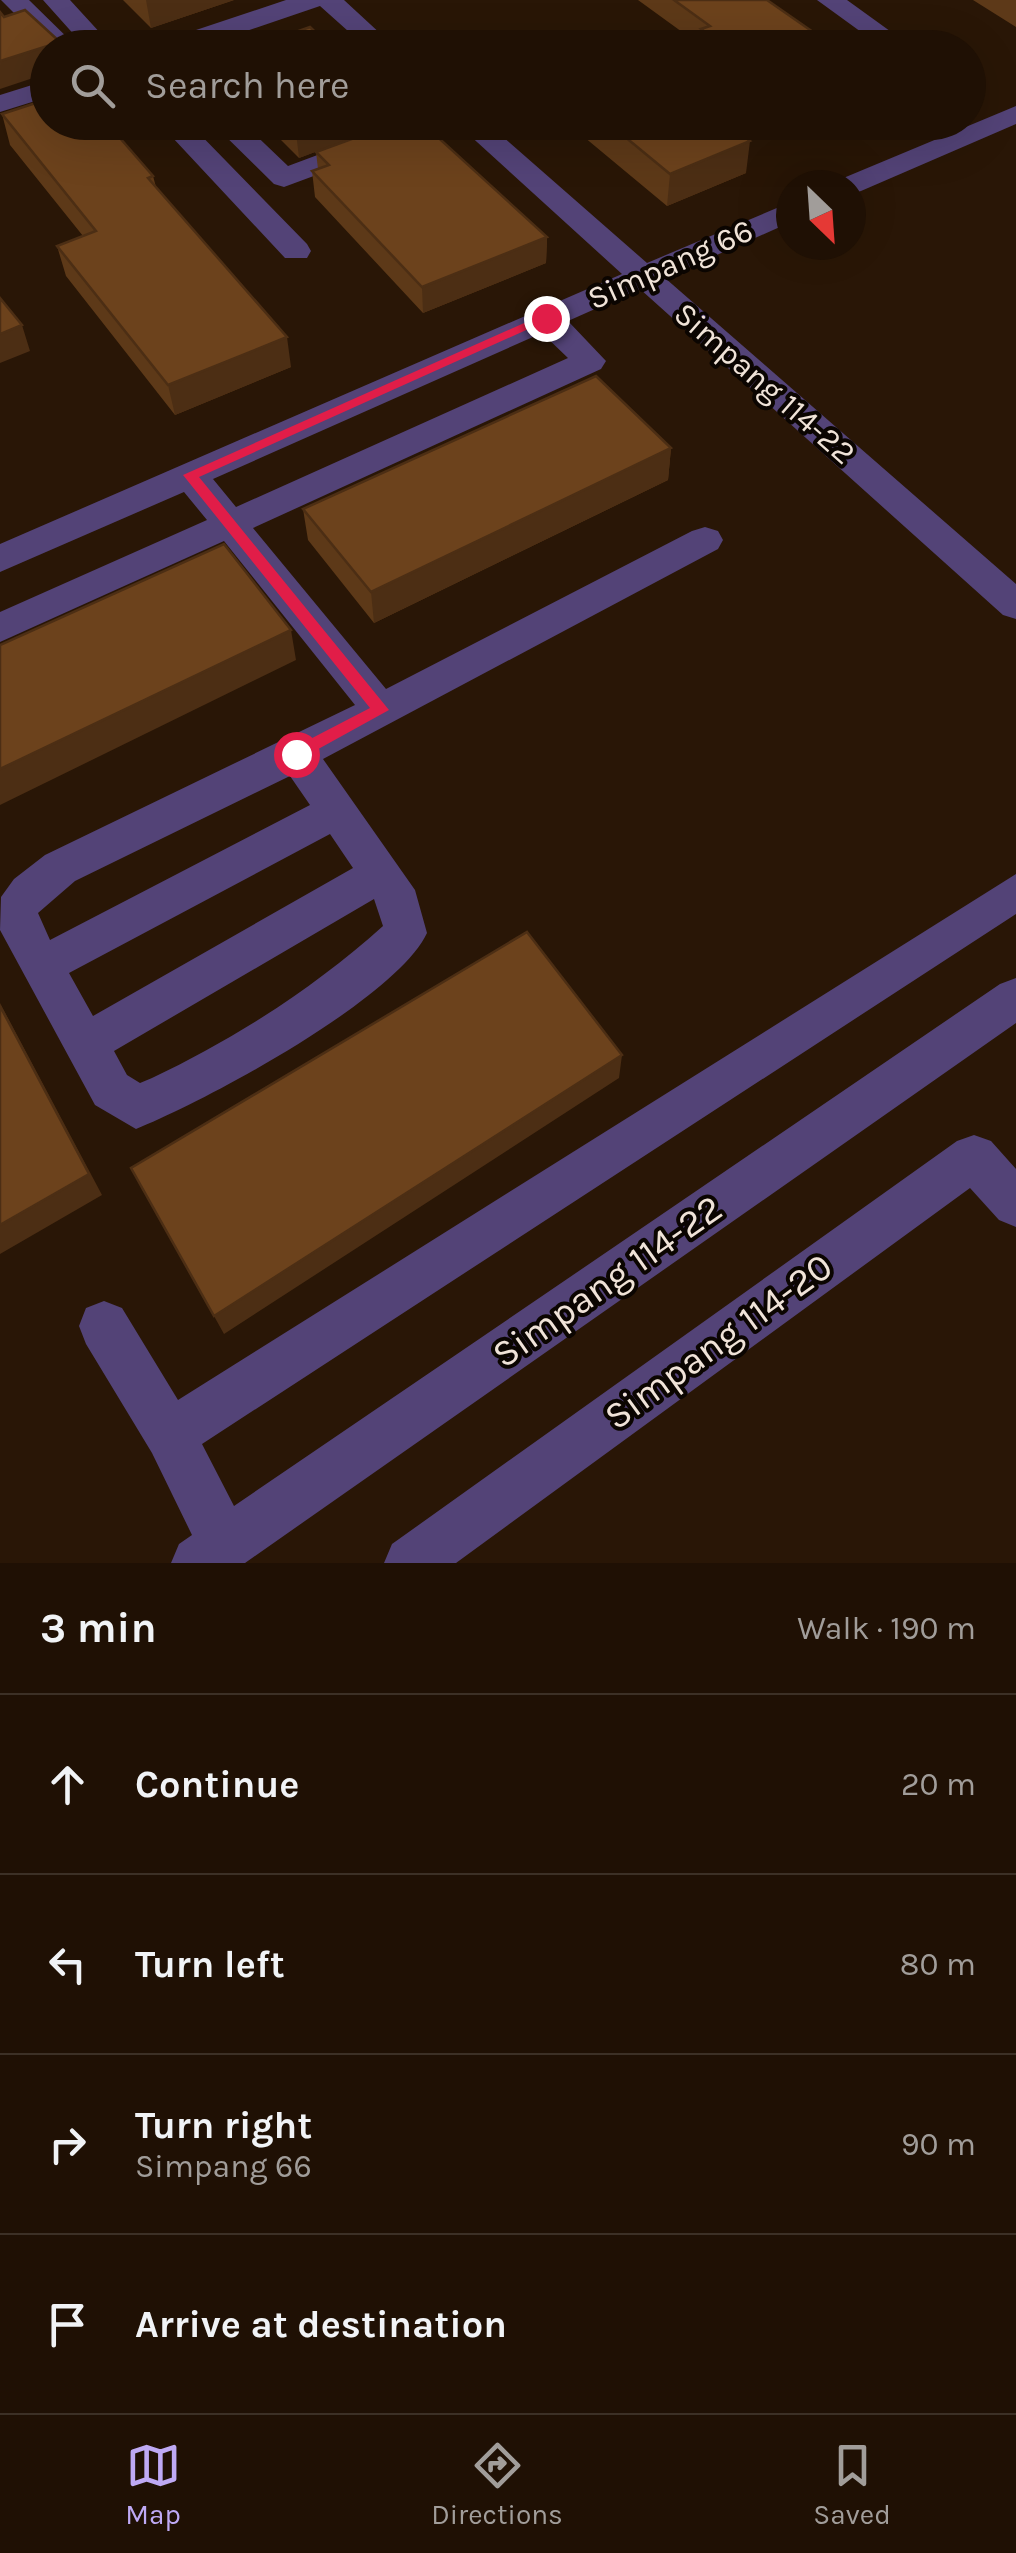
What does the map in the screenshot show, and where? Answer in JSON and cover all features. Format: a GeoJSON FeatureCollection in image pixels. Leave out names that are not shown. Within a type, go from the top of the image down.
{"type":"FeatureCollection","features":[{"type":"Feature","properties":{"kind":"street"},"geometry":{"type":"LineString","coordinates":[[56,0],[84,30]]}},
{"type":"Feature","properties":{"kind":"street"},"geometry":{"type":"LineString","coordinates":[[225,30],[312,0]]}},
{"type":"Feature","properties":{"kind":"street"},"geometry":{"type":"LineString","coordinates":[[329,0],[363,30]]}},
{"type":"Feature","properties":{"kind":"street"},"geometry":{"type":"LineString","coordinates":[[830,0],[875,30]]}},
{"type":"Feature","properties":{"kind":"street"},"geometry":{"type":"LineString","coordinates":[[0,21],[21,6],[46,30]]}},
{"type":"Feature","properties":{"kind":"street"},"geometry":{"type":"LineString","coordinates":[[0,104],[30,94]]}},
{"type":"Feature","properties":{"kind":"street"},"geometry":{"type":"LineString","coordinates":[[986,127],[1016,114]]}},
{"type":"Feature","properties":{"kind":"street"},"geometry":{"type":"LineString","coordinates":[[189,140],[296,252]]}},
{"type":"Feature","properties":{"kind":"street"},"geometry":{"type":"LineString","coordinates":[[244,140],[284,178]]}},
{"type":"Feature","properties":{"kind":"street"},"geometry":{"type":"LineString","coordinates":[[240,194],[385,140]]}},
{"type":"Feature","properties":{"kind":"street","name":"Simpang 114-22"},"geometry":{"type":"LineString","coordinates":[[489,140],[1016,605]]}},
{"type":"Feature","properties":{"kind":"street"},"geometry":{"type":"LineString","coordinates":[[866,179],[956,140]]}},
{"type":"Feature","properties":{"kind":"street","name":"Simpang 66"},"geometry":{"type":"LineString","coordinates":[[0,559],[776,217]]}},
{"type":"Feature","properties":{"kind":"street"},"geometry":{"type":"LineString","coordinates":[[0,628],[590,361],[546,318]]}},
{"type":"Feature","properties":{"kind":"street"},"geometry":{"type":"LineString","coordinates":[[190,475],[381,710]]}},
{"type":"Feature","properties":{"kind":"street"},"geometry":{"type":"LineString","coordinates":[[296,754],[400,902],[406,933],[373,966],[186,1089],[136,1107],[110,1090],[40,966],[16,910],[29,892],[60,868],[296,754],[705,540]]}},
{"type":"Feature","properties":{"kind":"street"},"geometry":{"type":"LineString","coordinates":[[40,966],[337,811]]}},
{"type":"Feature","properties":{"kind":"street"},"geometry":{"type":"LineString","coordinates":[[84,1045],[380,874]]}},
{"type":"Feature","properties":{"kind":"street"},"geometry":{"type":"LineString","coordinates":[[170,1435],[1016,892]]}},
{"type":"Feature","properties":{"kind":"street","name":"Simpang 114-22"},"geometry":{"type":"LineString","coordinates":[[212,1554],[1016,998]]}},
{"type":"Feature","properties":{"kind":"street","name":"Simpang 114-20"},"geometry":{"type":"LineString","coordinates":[[411,1563],[974,1157],[1016,1204]]}},
{"type":"Feature","properties":{"kind":"street"},"geometry":{"type":"LineString","coordinates":[[104,1326],[170,1435],[212,1554]]}},
{"type":"Feature","properties":{"kind":"building"},"geometry":{"type":"Polygon","coordinates":[[[674,0],[767,0],[810,30],[701,29],[710,26],[674,0]]]}},
{"type":"Feature","properties":{"kind":"building"},"geometry":{"type":"Polygon","coordinates":[[[25,10],[47,30],[30,30],[30,52],[0,61],[0,12],[4,17],[25,10]]]}},
{"type":"Feature","properties":{"kind":"building"},"geometry":{"type":"Polygon","coordinates":[[[30,105],[30,140],[122,140],[153,176],[148,178],[287,337],[168,385],[57,246],[96,231],[2,114],[30,105]]]}},
{"type":"Feature","properties":{"kind":"building"},"geometry":{"type":"Polygon","coordinates":[[[349,140],[441,140],[547,237],[422,287],[312,171],[329,165],[316,152],[349,140]]]}},
{"type":"Feature","properties":{"kind":"building"},"geometry":{"type":"Polygon","coordinates":[[[629,140],[750,141],[670,174],[629,140]]]}},
{"type":"Feature","properties":{"kind":"building"},"geometry":{"type":"Polygon","coordinates":[[[0,298],[22,325],[0,334],[0,298]]]}},
{"type":"Feature","properties":{"kind":"building"},"geometry":{"type":"Polygon","coordinates":[[[596,376],[671,448],[371,592],[303,509],[596,376]]]}},
{"type":"Feature","properties":{"kind":"building"},"geometry":{"type":"Polygon","coordinates":[[[224,544],[291,630],[0,769],[0,645],[224,544]]]}},
{"type":"Feature","properties":{"kind":"building"},"geometry":{"type":"Polygon","coordinates":[[[527,932],[622,1055],[214,1316],[131,1168],[527,932]]]}},
{"type":"Feature","properties":{"kind":"building"},"geometry":{"type":"Polygon","coordinates":[[[0,1006],[89,1174],[0,1225],[0,1006]]]}},
{"type":"Feature","properties":{"kind":"route"},"geometry":{"type":"LineString","coordinates":[[296,754],[381,710],[190,475],[546,318]]}}]}
